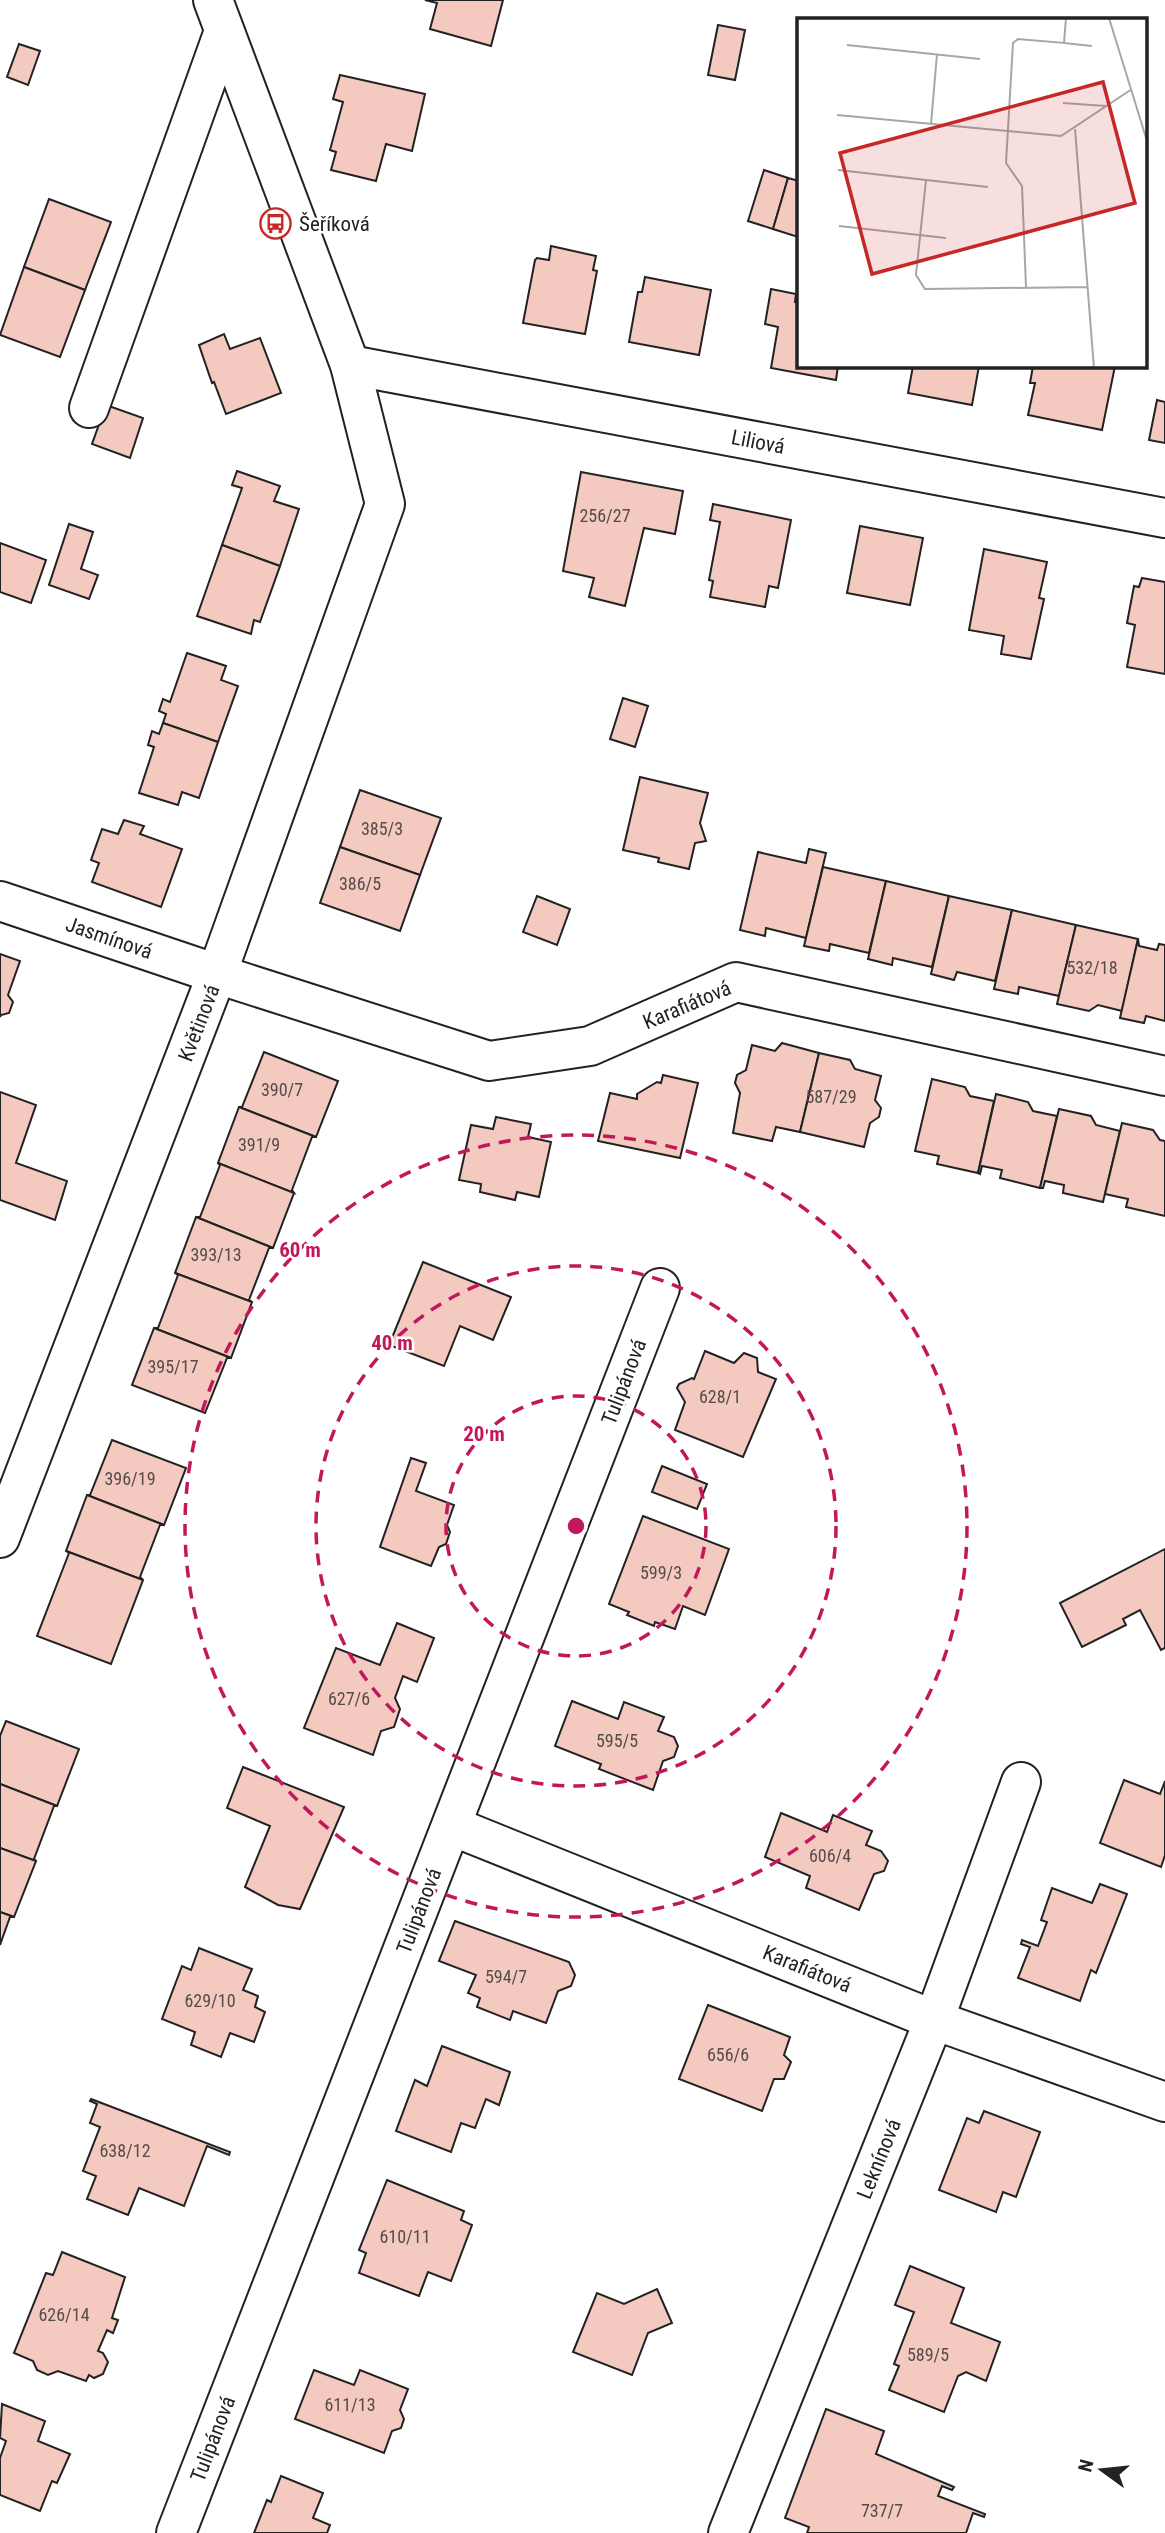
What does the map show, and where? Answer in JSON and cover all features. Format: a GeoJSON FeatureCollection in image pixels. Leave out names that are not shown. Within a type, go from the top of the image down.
{"type":"FeatureCollection","features":[{"type":"Feature","properties":{"kind":"street"},"geometry":{"type":"LineString","coordinates":[[219,16],[350,365]]}},
{"type":"Feature","properties":{"kind":"street"},"geometry":{"type":"LineString","coordinates":[[89,408],[219,16]]}},
{"type":"Feature","properties":{"kind":"street","name":"Květinová"},"geometry":{"type":"LineString","coordinates":[[0,1538],[217,974],[385,504],[350,365]]}},
{"type":"Feature","properties":{"kind":"street","name":"Liliová"},"geometry":{"type":"LineString","coordinates":[[350,365],[1165,519]]}},
{"type":"Feature","properties":{"kind":"street","name":"Jasmínová"},"geometry":{"type":"LineString","coordinates":[[0,901],[217,974]]}},
{"type":"Feature","properties":{"kind":"street","name":"Karafiátová"},"geometry":{"type":"LineString","coordinates":[[217,974],[489,1061],[590,1046],[736,982],[1165,1076]]}},
{"type":"Feature","properties":{"kind":"street","name":"Tulipánová"},"geometry":{"type":"LineString","coordinates":[[176,2533],[660,1288]]}},
{"type":"Feature","properties":{"kind":"street","name":"Leknínová"},"geometry":{"type":"LineString","coordinates":[[728,2533],[934,2020],[1021,1782]]}},
{"type":"Feature","properties":{"kind":"street","name":"Karafiátová"},"geometry":{"type":"LineString","coordinates":[[452,1826],[934,2020],[1165,2102]]}},
{"type":"Feature","properties":{"kind":"building"},"geometry":{"type":"Polygon","coordinates":[[[425,0],[503,0],[491,46],[430,29],[437,3],[425,0]]]}},
{"type":"Feature","properties":{"kind":"building"},"geometry":{"type":"Polygon","coordinates":[[[718,25],[745,30],[735,80],[708,75],[718,25]]]}},
{"type":"Feature","properties":{"kind":"building"},"geometry":{"type":"Polygon","coordinates":[[[19,44],[40,51],[28,85],[7,77],[19,44]]]}},
{"type":"Feature","properties":{"kind":"building"},"geometry":{"type":"Polygon","coordinates":[[[340,75],[425,94],[412,151],[386,144],[376,181],[331,170],[336,152],[330,150],[343,102],[333,99],[340,75]]]}},
{"type":"Feature","properties":{"kind":"building"},"geometry":{"type":"Polygon","coordinates":[[[764,170],[788,178],[773,229],[748,221],[764,170]]]}},
{"type":"Feature","properties":{"kind":"building"},"geometry":{"type":"Polygon","coordinates":[[[788,178],[797,180],[797,237],[773,229],[788,178]]]}},
{"type":"Feature","properties":{"kind":"building"},"geometry":{"type":"Polygon","coordinates":[[[49,199],[111,222],[85,290],[24,267],[49,199]]]}},
{"type":"Feature","properties":{"kind":"building"},"geometry":{"type":"Polygon","coordinates":[[[551,246],[596,256],[593,270],[597,271],[585,334],[523,323],[535,260],[549,260],[551,246]]]}},
{"type":"Feature","properties":{"kind":"building"},"geometry":{"type":"Polygon","coordinates":[[[24,267],[85,290],[60,357],[0,335],[24,267]]]}},
{"type":"Feature","properties":{"kind":"building"},"geometry":{"type":"Polygon","coordinates":[[[645,277],[711,290],[699,355],[629,342],[638,292],[642,292],[645,277]]]}},
{"type":"Feature","properties":{"kind":"building"},"geometry":{"type":"Polygon","coordinates":[[[771,289],[796,294],[797,368],[838,368],[836,380],[771,368],[778,327],[765,324],[771,289]]]}},
{"type":"Feature","properties":{"kind":"building"},"geometry":{"type":"Polygon","coordinates":[[[224,334],[230,349],[260,338],[281,393],[226,414],[199,345],[224,334]]]}},
{"type":"Feature","properties":{"kind":"building"},"geometry":{"type":"Polygon","coordinates":[[[913,368],[979,368],[972,405],[908,393],[913,368]]]}},
{"type":"Feature","properties":{"kind":"building"},"geometry":{"type":"Polygon","coordinates":[[[1033,368],[1115,368],[1102,430],[1028,415],[1035,383],[1030,383],[1033,368]]]}},
{"type":"Feature","properties":{"kind":"building"},"geometry":{"type":"Polygon","coordinates":[[[1157,400],[1165,402],[1165,443],[1149,440],[1157,400]]]}},
{"type":"Feature","properties":{"kind":"building"},"geometry":{"type":"Polygon","coordinates":[[[106,405],[143,418],[130,458],[92,444],[106,405]]]}},
{"type":"Feature","properties":{"kind":"building"},"geometry":{"type":"Polygon","coordinates":[[[237,471],[280,486],[274,501],[299,509],[280,566],[222,545],[242,488],[232,485],[237,471]]]}},
{"type":"Feature","properties":{"kind":"building"},"geometry":{"type":"Polygon","coordinates":[[[581,472],[683,491],[675,534],[644,528],[625,606],[589,597],[594,578],[563,571],[581,472]]]}},
{"type":"Feature","properties":{"kind":"building"},"geometry":{"type":"Polygon","coordinates":[[[713,504],[791,520],[778,588],[769,586],[765,607],[710,597],[713,581],[709,580],[720,522],[710,520],[713,504]]]}},
{"type":"Feature","properties":{"kind":"building"},"geometry":{"type":"Polygon","coordinates":[[[69,524],[93,532],[81,569],[98,575],[89,599],[49,585],[69,524]]]}},
{"type":"Feature","properties":{"kind":"building"},"geometry":{"type":"Polygon","coordinates":[[[860,526],[923,538],[910,605],[847,593],[860,526]]]}},
{"type":"Feature","properties":{"kind":"building"},"geometry":{"type":"Polygon","coordinates":[[[0,543],[46,560],[31,603],[0,592],[0,543]]]}},
{"type":"Feature","properties":{"kind":"building"},"geometry":{"type":"Polygon","coordinates":[[[222,545],[280,566],[260,622],[254,620],[251,634],[197,616],[222,545]]]}},
{"type":"Feature","properties":{"kind":"building"},"geometry":{"type":"Polygon","coordinates":[[[984,549],[1047,562],[1039,598],[1044,599],[1031,659],[1001,654],[1004,636],[969,630],[984,549]]]}},
{"type":"Feature","properties":{"kind":"building"},"geometry":{"type":"Polygon","coordinates":[[[1142,578],[1165,582],[1165,674],[1127,667],[1135,625],[1127,623],[1134,586],[1139,587],[1142,578]]]}},
{"type":"Feature","properties":{"kind":"building"},"geometry":{"type":"Polygon","coordinates":[[[187,653],[226,666],[221,680],[238,686],[218,742],[163,723],[166,714],[159,711],[163,699],[170,702],[187,653]]]}},
{"type":"Feature","properties":{"kind":"building"},"geometry":{"type":"Polygon","coordinates":[[[623,698],[648,706],[635,747],[610,739],[623,698]]]}},
{"type":"Feature","properties":{"kind":"building"},"geometry":{"type":"Polygon","coordinates":[[[163,723],[218,742],[199,798],[182,792],[178,805],[139,793],[154,747],[148,745],[152,731],[159,734],[163,723]]]}},
{"type":"Feature","properties":{"kind":"building"},"geometry":{"type":"Polygon","coordinates":[[[640,777],[708,793],[700,823],[706,841],[695,843],[689,869],[658,862],[659,858],[623,850],[640,777]]]}},
{"type":"Feature","properties":{"kind":"building"},"geometry":{"type":"Polygon","coordinates":[[[360,790],[441,818],[420,875],[340,847],[360,790]]]}},
{"type":"Feature","properties":{"kind":"building"},"geometry":{"type":"Polygon","coordinates":[[[124,820],[144,826],[140,834],[182,849],[161,907],[92,882],[99,863],[91,860],[102,829],[118,834],[124,820]]]}},
{"type":"Feature","properties":{"kind":"building"},"geometry":{"type":"Polygon","coordinates":[[[340,847],[420,875],[400,931],[320,903],[340,847]]]}},
{"type":"Feature","properties":{"kind":"building"},"geometry":{"type":"Polygon","coordinates":[[[809,849],[826,853],[806,938],[766,928],[765,936],[740,930],[758,852],[806,863],[809,849]]]}},
{"type":"Feature","properties":{"kind":"building"},"geometry":{"type":"Polygon","coordinates":[[[823,867],[886,881],[869,953],[830,944],[829,951],[804,946],[823,867]]]}},
{"type":"Feature","properties":{"kind":"building"},"geometry":{"type":"Polygon","coordinates":[[[886,881],[949,896],[932,967],[893,958],[892,965],[868,959],[886,881]]]}},
{"type":"Feature","properties":{"kind":"building"},"geometry":{"type":"Polygon","coordinates":[[[537,896],[570,909],[557,945],[523,932],[537,896]]]}},
{"type":"Feature","properties":{"kind":"building"},"geometry":{"type":"Polygon","coordinates":[[[949,896],[1012,910],[995,981],[957,972],[954,980],[931,974],[949,896]]]}},
{"type":"Feature","properties":{"kind":"building"},"geometry":{"type":"Polygon","coordinates":[[[1012,910],[1076,925],[1059,996],[1019,987],[1018,994],[994,989],[1012,910]]]}},
{"type":"Feature","properties":{"kind":"building"},"geometry":{"type":"Polygon","coordinates":[[[1076,925],[1138,939],[1122,1011],[1098,1005],[1089,1011],[1057,1004],[1076,925]]]}},
{"type":"Feature","properties":{"kind":"building"},"geometry":{"type":"Polygon","coordinates":[[[1138,939],[1139,946],[1157,950],[1159,944],[1165,945],[1165,1021],[1146,1016],[1144,1023],[1120,1018],[1138,939]]]}},
{"type":"Feature","properties":{"kind":"building"},"geometry":{"type":"Polygon","coordinates":[[[0,954],[20,961],[8,995],[13,1002],[9,1013],[0,1017],[0,954]]]}},
{"type":"Feature","properties":{"kind":"building"},"geometry":{"type":"Polygon","coordinates":[[[782,1043],[819,1053],[800,1132],[776,1127],[772,1141],[733,1133],[740,1093],[735,1083],[737,1075],[746,1070],[752,1045],[775,1051],[782,1043]]]}},
{"type":"Feature","properties":{"kind":"building"},"geometry":{"type":"Polygon","coordinates":[[[264,1052],[338,1081],[316,1137],[239,1107],[242,1107],[264,1052]]]}},
{"type":"Feature","properties":{"kind":"building"},"geometry":{"type":"Polygon","coordinates":[[[819,1053],[850,1060],[855,1069],[881,1076],[875,1100],[881,1108],[879,1117],[870,1123],[864,1147],[800,1132],[819,1053]]]}},
{"type":"Feature","properties":{"kind":"building"},"geometry":{"type":"Polygon","coordinates":[[[663,1075],[698,1083],[680,1158],[598,1141],[610,1093],[637,1099],[637,1094],[657,1082],[661,1083],[663,1075]]]}},
{"type":"Feature","properties":{"kind":"building"},"geometry":{"type":"Polygon","coordinates":[[[932,1079],[965,1087],[970,1096],[994,1101],[978,1173],[937,1164],[939,1156],[915,1151],[932,1079]]]}},
{"type":"Feature","properties":{"kind":"building"},"geometry":{"type":"Polygon","coordinates":[[[0,1092],[36,1105],[16,1163],[67,1181],[55,1220],[0,1200],[0,1092]]]}},
{"type":"Feature","properties":{"kind":"building"},"geometry":{"type":"Polygon","coordinates":[[[996,1094],[1028,1102],[1033,1111],[1057,1116],[1040,1188],[1000,1178],[1002,1170],[982,1166],[980,1174],[978,1173],[996,1094]]]}},
{"type":"Feature","properties":{"kind":"building"},"geometry":{"type":"Polygon","coordinates":[[[239,1107],[316,1137],[312,1137],[292,1190],[294,1193],[218,1163],[239,1107]]]}},
{"type":"Feature","properties":{"kind":"building"},"geometry":{"type":"Polygon","coordinates":[[[1059,1109],[1091,1116],[1096,1125],[1120,1131],[1103,1202],[1063,1193],[1064,1185],[1045,1181],[1043,1188],[1040,1188],[1059,1109]]]}},
{"type":"Feature","properties":{"kind":"building"},"geometry":{"type":"Polygon","coordinates":[[[496,1117],[531,1124],[528,1137],[551,1142],[539,1197],[517,1192],[515,1200],[480,1192],[481,1184],[459,1180],[471,1125],[493,1129],[496,1117]]]}},
{"type":"Feature","properties":{"kind":"building"},"geometry":{"type":"Polygon","coordinates":[[[1122,1123],[1153,1130],[1160,1140],[1165,1141],[1165,1216],[1126,1207],[1128,1199],[1105,1194],[1122,1123]]]}},
{"type":"Feature","properties":{"kind":"building"},"geometry":{"type":"Polygon","coordinates":[[[218,1163],[294,1193],[273,1248],[196,1217],[200,1217],[220,1165],[218,1163]]]}},
{"type":"Feature","properties":{"kind":"building"},"geometry":{"type":"Polygon","coordinates":[[[196,1217],[273,1248],[269,1248],[249,1300],[252,1302],[175,1273],[196,1217]]]}},
{"type":"Feature","properties":{"kind":"building"},"geometry":{"type":"Polygon","coordinates":[[[423,1262],[511,1297],[493,1340],[460,1326],[444,1366],[389,1345],[423,1262]]]}},
{"type":"Feature","properties":{"kind":"building"},"geometry":{"type":"Polygon","coordinates":[[[175,1273],[252,1302],[231,1358],[154,1328],[158,1328],[178,1275],[175,1273]]]}},
{"type":"Feature","properties":{"kind":"building"},"geometry":{"type":"Polygon","coordinates":[[[154,1328],[231,1358],[227,1358],[205,1413],[132,1385],[154,1328]]]}},
{"type":"Feature","properties":{"kind":"building"},"geometry":{"type":"Polygon","coordinates":[[[705,1351],[734,1363],[744,1353],[757,1358],[758,1372],[776,1379],[743,1457],[675,1430],[685,1402],[677,1388],[679,1384],[694,1379],[705,1351]]]}},
{"type":"Feature","properties":{"kind":"building"},"geometry":{"type":"Polygon","coordinates":[[[112,1440],[186,1468],[164,1525],[87,1495],[90,1495],[112,1440]]]}},
{"type":"Feature","properties":{"kind":"building"},"geometry":{"type":"Polygon","coordinates":[[[411,1458],[426,1463],[416,1491],[454,1505],[447,1525],[450,1532],[446,1544],[439,1547],[431,1566],[380,1547],[411,1458]]]}},
{"type":"Feature","properties":{"kind":"building"},"geometry":{"type":"Polygon","coordinates":[[[662,1466],[707,1484],[697,1509],[652,1492],[662,1466]]]}},
{"type":"Feature","properties":{"kind":"building"},"geometry":{"type":"Polygon","coordinates":[[[87,1495],[164,1525],[160,1525],[140,1577],[143,1580],[66,1551],[87,1495]]]}},
{"type":"Feature","properties":{"kind":"building"},"geometry":{"type":"Polygon","coordinates":[[[643,1516],[729,1549],[705,1615],[683,1606],[675,1629],[655,1622],[654,1626],[609,1604],[643,1516]]]}},
{"type":"Feature","properties":{"kind":"building"},"geometry":{"type":"Polygon","coordinates":[[[1165,1549],[1165,1648],[1161,1650],[1140,1610],[1123,1619],[1126,1625],[1082,1647],[1060,1603],[1165,1549]]]}},
{"type":"Feature","properties":{"kind":"building"},"geometry":{"type":"Polygon","coordinates":[[[66,1551],[143,1580],[111,1664],[37,1636],[69,1553],[66,1551]]]}},
{"type":"Feature","properties":{"kind":"building"},"geometry":{"type":"Polygon","coordinates":[[[397,1623],[434,1638],[417,1682],[403,1676],[395,1698],[400,1709],[394,1727],[381,1731],[373,1755],[304,1728],[336,1648],[380,1665],[397,1623]]]}},
{"type":"Feature","properties":{"kind":"building"},"geometry":{"type":"Polygon","coordinates":[[[572,1701],[618,1719],[624,1702],[664,1717],[658,1731],[674,1737],[678,1746],[674,1757],[663,1761],[653,1790],[599,1769],[601,1764],[555,1746],[572,1701]]]}},
{"type":"Feature","properties":{"kind":"building"},"geometry":{"type":"Polygon","coordinates":[[[6,1721],[79,1749],[57,1806],[0,1784],[0,1736],[6,1721]]]}},
{"type":"Feature","properties":{"kind":"building"},"geometry":{"type":"Polygon","coordinates":[[[243,1767],[344,1807],[300,1909],[278,1905],[245,1887],[270,1826],[227,1808],[243,1767]]]}},
{"type":"Feature","properties":{"kind":"building"},"geometry":{"type":"Polygon","coordinates":[[[1124,1780],[1160,1794],[1165,1781],[1165,1855],[1161,1867],[1100,1843],[1124,1780]]]}},
{"type":"Feature","properties":{"kind":"building"},"geometry":{"type":"Polygon","coordinates":[[[0,1784],[57,1806],[54,1806],[34,1859],[36,1861],[0,1848],[0,1784]]]}},
{"type":"Feature","properties":{"kind":"building"},"geometry":{"type":"Polygon","coordinates":[[[781,1813],[827,1832],[833,1815],[872,1831],[866,1845],[881,1851],[888,1861],[884,1871],[874,1874],[859,1910],[806,1888],[810,1876],[765,1857],[781,1813]]]}},
{"type":"Feature","properties":{"kind":"building"},"geometry":{"type":"Polygon","coordinates":[[[0,1848],[36,1861],[14,1917],[0,1912],[0,1848]]]}},
{"type":"Feature","properties":{"kind":"building"},"geometry":{"type":"Polygon","coordinates":[[[1100,1884],[1127,1894],[1096,1973],[1091,1970],[1080,2001],[1018,1978],[1030,1947],[1021,1944],[1022,1940],[1038,1946],[1047,1922],[1041,1920],[1052,1888],[1092,1903],[1100,1884]]]}},
{"type":"Feature","properties":{"kind":"building"},"geometry":{"type":"Polygon","coordinates":[[[0,1912],[14,1917],[10,1917],[0,1945],[0,1912]]]}},
{"type":"Feature","properties":{"kind":"building"},"geometry":{"type":"Polygon","coordinates":[[[455,1921],[569,1962],[575,1975],[571,1986],[558,1991],[546,2023],[513,2011],[510,2020],[477,2007],[480,1998],[468,1993],[476,1975],[439,1961],[455,1921]]]}},
{"type":"Feature","properties":{"kind":"building"},"geometry":{"type":"Polygon","coordinates":[[[199,1948],[252,1969],[243,1990],[258,1996],[255,2007],[265,2012],[254,2042],[230,2033],[221,2057],[191,2045],[195,2032],[162,2019],[182,1966],[191,1970],[199,1948]]]}},
{"type":"Feature","properties":{"kind":"building"},"geometry":{"type":"Polygon","coordinates":[[[708,2005],[790,2037],[784,2055],[791,2062],[784,2079],[774,2079],[762,2111],[679,2079],[708,2005]]]}},
{"type":"Feature","properties":{"kind":"building"},"geometry":{"type":"Polygon","coordinates":[[[442,2046],[510,2072],[499,2105],[486,2099],[475,2128],[461,2123],[451,2152],[396,2131],[415,2080],[427,2086],[442,2046]]]}},
{"type":"Feature","properties":{"kind":"building"},"geometry":{"type":"Polygon","coordinates":[[[91,2099],[230,2152],[229,2155],[207,2146],[184,2206],[139,2188],[128,2215],[87,2199],[96,2176],[83,2171],[100,2127],[90,2123],[97,2104],[90,2101],[91,2099]]]}},
{"type":"Feature","properties":{"kind":"building"},"geometry":{"type":"Polygon","coordinates":[[[984,2111],[1040,2132],[1016,2197],[1003,2192],[996,2212],[939,2190],[967,2118],[979,2123],[984,2111]]]}},
{"type":"Feature","properties":{"kind":"building"},"geometry":{"type":"Polygon","coordinates":[[[387,2180],[464,2211],[461,2220],[472,2225],[451,2281],[428,2272],[419,2296],[359,2273],[366,2253],[359,2250],[387,2180]]]}},
{"type":"Feature","properties":{"kind":"building"},"geometry":{"type":"Polygon","coordinates":[[[62,2252],[125,2277],[112,2318],[118,2320],[113,2333],[107,2330],[98,2351],[103,2353],[108,2362],[103,2374],[94,2378],[89,2375],[86,2381],[58,2371],[48,2375],[37,2370],[33,2361],[14,2353],[46,2273],[53,2275],[62,2252]]]}},
{"type":"Feature","properties":{"kind":"building"},"geometry":{"type":"Polygon","coordinates":[[[910,2266],[964,2288],[951,2323],[1000,2342],[986,2381],[966,2372],[958,2376],[944,2412],[889,2390],[899,2366],[894,2364],[914,2312],[895,2305],[910,2266]]]}},
{"type":"Feature","properties":{"kind":"building"},"geometry":{"type":"Polygon","coordinates":[[[657,2289],[672,2323],[648,2333],[632,2375],[573,2352],[597,2293],[624,2304],[657,2289]]]}},
{"type":"Feature","properties":{"kind":"building"},"geometry":{"type":"Polygon","coordinates":[[[314,2370],[354,2385],[360,2370],[408,2389],[400,2410],[404,2419],[401,2428],[392,2431],[384,2453],[295,2419],[314,2370]]]}},
{"type":"Feature","properties":{"kind":"building"},"geometry":{"type":"Polygon","coordinates":[[[2,2404],[45,2421],[38,2441],[70,2454],[57,2483],[52,2481],[40,2511],[0,2495],[0,2458],[6,2441],[0,2438],[2,2404]]]}},
{"type":"Feature","properties":{"kind":"building"},"geometry":{"type":"Polygon","coordinates":[[[826,2409],[884,2431],[876,2454],[954,2487],[952,2490],[942,2486],[938,2496],[985,2514],[984,2517],[973,2513],[966,2533],[807,2533],[809,2527],[785,2518],[826,2409]]]}},
{"type":"Feature","properties":{"kind":"building"},"geometry":{"type":"Polygon","coordinates":[[[281,2476],[323,2493],[313,2518],[330,2525],[327,2533],[254,2533],[267,2500],[271,2502],[281,2476]]]}},
{"type":"Feature","properties":{"kind":"place","name":"Šeříková"},"geometry":{"type":"Point","coordinates":[276,224]}}]}
